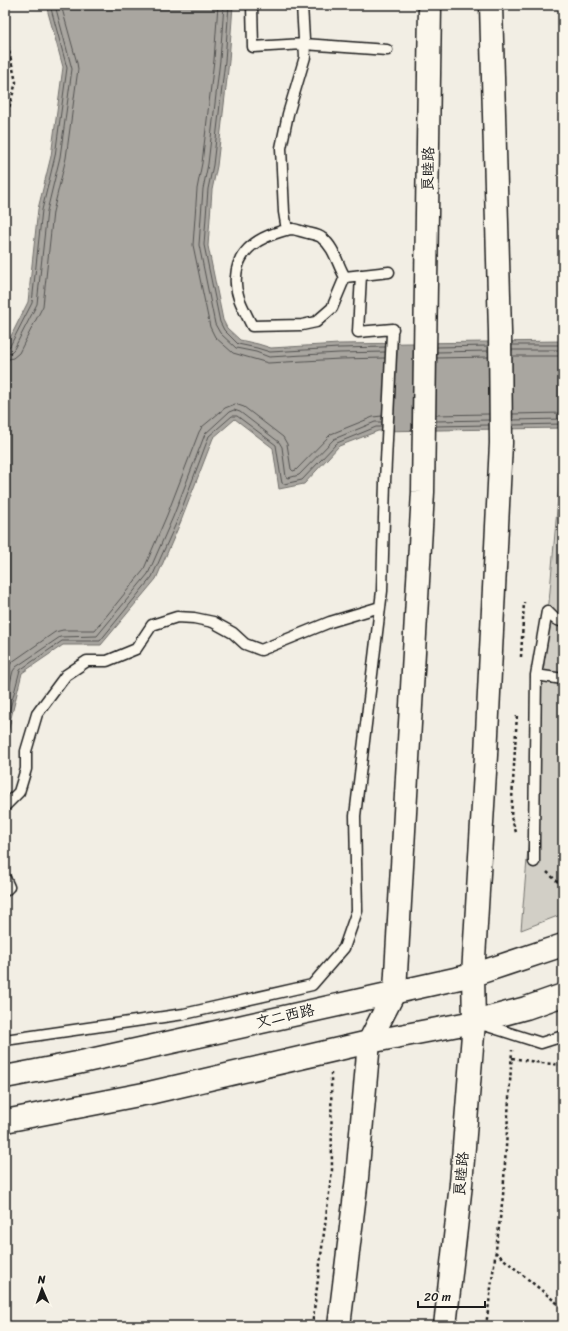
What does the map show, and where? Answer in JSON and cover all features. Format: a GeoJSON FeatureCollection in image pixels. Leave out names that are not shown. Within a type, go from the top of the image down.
{"type":"FeatureCollection","features":[{"type":"Feature","properties":{"kind":"main road","name":"良睦路"},"geometry":{"type":"LineString","coordinates":[[395,991],[422,508],[426,333],[430,5]]}},
{"type":"Feature","properties":{"kind":"main road","name":"良睦路"},"geometry":{"type":"LineString","coordinates":[[444,1326],[461,1184],[474,1022],[473,975],[486,755],[500,443],[500,332],[492,5]]}},
{"type":"Feature","properties":{"kind":"main road","name":"文二西路"},"geometry":{"type":"LineString","coordinates":[[5,1077],[85,1061],[395,991],[473,975],[563,945]]}},
{"type":"Feature","properties":{"kind":"main road"},"geometry":{"type":"LineString","coordinates":[[339,1326],[357,1178],[369,1042],[395,991]]}},
{"type":"Feature","properties":{"kind":"main road"},"geometry":{"type":"LineString","coordinates":[[5,1121],[149,1093],[331,1050],[474,1022],[526,1008],[563,995]]}},
{"type":"Feature","properties":{"kind":"lane"},"geometry":{"type":"LineString","coordinates":[[252,5],[253,47],[304,44],[388,50]]}},
{"type":"Feature","properties":{"kind":"lane"},"geometry":{"type":"LineString","coordinates":[[287,230],[283,196],[281,148],[288,114],[305,57],[302,5]]}},
{"type":"Feature","properties":{"kind":"lane"},"geometry":{"type":"LineString","coordinates":[[295,229],[322,238],[334,252],[345,277],[332,308],[316,322],[302,325],[252,326],[241,303],[236,288],[236,277],[241,257],[250,246],[263,237],[295,229]]}},
{"type":"Feature","properties":{"kind":"lane"},"geometry":{"type":"LineString","coordinates":[[345,277],[389,272]]}},
{"type":"Feature","properties":{"kind":"lane"},"geometry":{"type":"LineString","coordinates":[[5,1040],[184,1014],[312,985],[344,948],[357,911],[355,816],[382,591],[393,331],[358,332],[361,275]]}},
{"type":"Feature","properties":{"kind":"lane"},"geometry":{"type":"LineString","coordinates":[[5,806],[19,792],[26,769],[26,751],[37,714],[66,675],[87,661],[107,661],[136,650],[152,625],[177,617],[194,618],[213,622],[233,633],[246,644],[261,650],[330,622],[380,607]]}},
{"type":"Feature","properties":{"kind":"lane"},"geometry":{"type":"LineString","coordinates":[[534,862],[536,675],[547,611],[555,619],[563,622]]}},
{"type":"Feature","properties":{"kind":"lane"},"geometry":{"type":"LineString","coordinates":[[536,675],[563,679]]}},
{"type":"Feature","properties":{"kind":"lane"},"geometry":{"type":"LineString","coordinates":[[5,878],[9,887],[5,891]]}},
{"type":"Feature","properties":{"kind":"lane"},"geometry":{"type":"LineString","coordinates":[[474,1022],[541,1043],[563,1036]]}},
{"type":"Feature","properties":{"kind":"path"},"geometry":{"type":"LineString","coordinates":[[5,34],[16,82],[5,122]]}},
{"type":"Feature","properties":{"kind":"path"},"geometry":{"type":"LineString","coordinates":[[486,1326],[503,1196],[513,1034]]}},
{"type":"Feature","properties":{"kind":"path"},"geometry":{"type":"LineString","coordinates":[[312,1326],[332,1170],[331,1050]]}},
{"type":"Feature","properties":{"kind":"path"},"geometry":{"type":"LineString","coordinates":[[512,1058],[563,1065]]}},
{"type":"Feature","properties":{"kind":"path"},"geometry":{"type":"LineString","coordinates":[[495,1252],[563,1308]]}},
{"type":"Feature","properties":{"kind":"shaded area"},"geometry":{"type":"Polygon","coordinates":[[[563,439],[563,914],[521,930],[563,439]]]}},
{"type":"Feature","properties":{"kind":"water"},"geometry":{"type":"Polygon","coordinates":[[[46,5],[233,5],[229,61],[217,166],[212,190],[208,246],[223,320],[227,328],[240,340],[271,348],[339,344],[563,341],[563,428],[378,431],[339,446],[304,484],[279,489],[273,448],[235,419],[213,438],[181,521],[156,579],[101,645],[63,645],[22,673],[11,718],[5,752],[5,348],[28,302],[38,209],[51,156],[63,67],[46,5]]]}}]}
